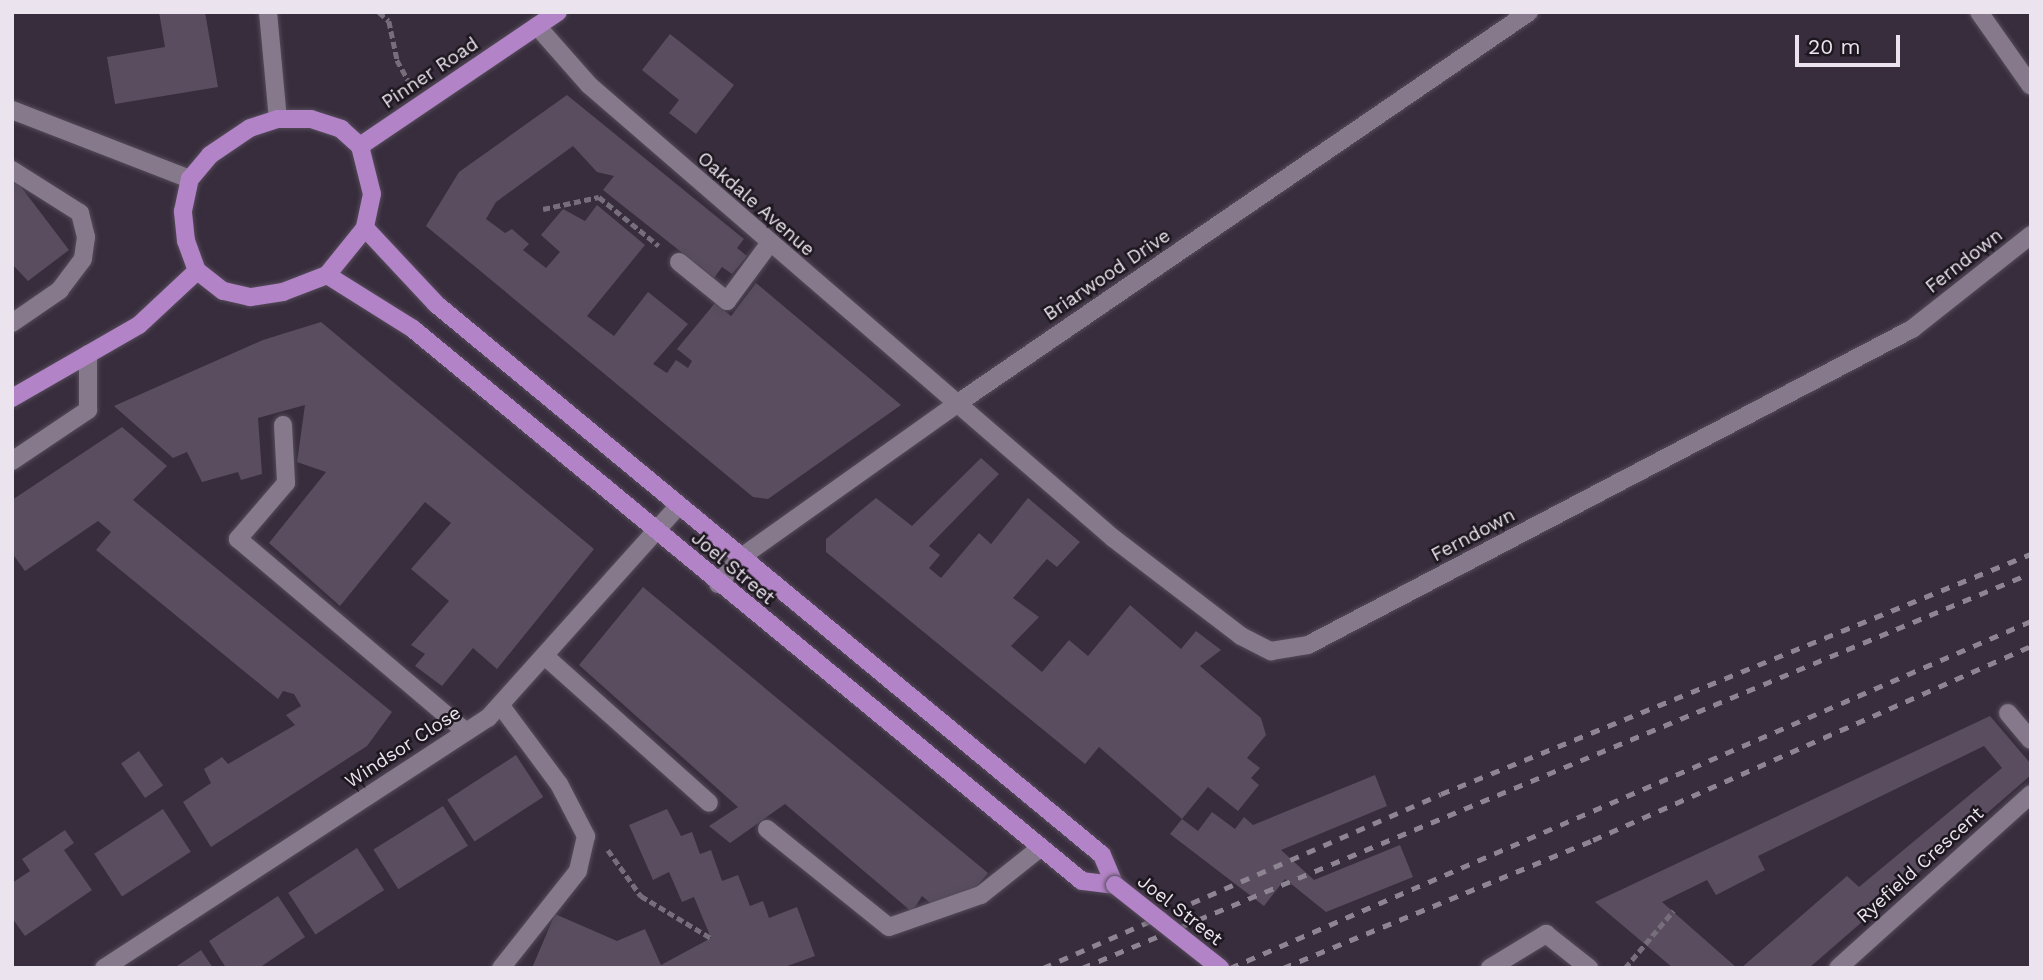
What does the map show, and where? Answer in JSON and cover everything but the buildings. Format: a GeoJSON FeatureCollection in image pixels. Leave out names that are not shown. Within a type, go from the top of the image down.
{"type":"FeatureCollection","features":[{"type":"Feature","properties":{"kind":"main road","name":"Pinner Road"},"geometry":{"type":"LineString","coordinates":[[360,146],[558,12]]}},
{"type":"Feature","properties":{"kind":"main road"},"geometry":{"type":"LineString","coordinates":[[278,119],[311,119],[341,129],[360,146],[372,194],[365,228],[327,275],[283,292],[250,297],[223,291],[197,271],[183,211],[190,179],[209,155],[250,128],[278,119]]}},
{"type":"Feature","properties":{"kind":"main road","name":"Joel Street"},"geometry":{"type":"LineString","coordinates":[[365,228],[436,304],[1102,855],[1115,885],[1220,968]]}},
{"type":"Feature","properties":{"kind":"main road"},"geometry":{"type":"LineString","coordinates":[[12,398],[139,325],[197,271]]}},
{"type":"Feature","properties":{"kind":"main road","name":"Joel Street"},"geometry":{"type":"LineString","coordinates":[[327,275],[413,329],[1082,881],[1115,885]]}},
{"type":"Feature","properties":{"kind":"street"},"geometry":{"type":"LineString","coordinates":[[268,12],[278,119]]}},
{"type":"Feature","properties":{"kind":"street","name":"Briarwood Drive"},"geometry":{"type":"LineString","coordinates":[[718,583],[740,558],[958,403],[1529,12]]}},
{"type":"Feature","properties":{"kind":"street"},"geometry":{"type":"LineString","coordinates":[[1979,12],[2031,86]]}},
{"type":"Feature","properties":{"kind":"street","name":"Oakdale Avenue"},"geometry":{"type":"LineString","coordinates":[[537,26],[589,85],[769,244],[958,403]]}},
{"type":"Feature","properties":{"kind":"street"},"geometry":{"type":"LineString","coordinates":[[12,110],[190,179]]}},
{"type":"Feature","properties":{"kind":"street"},"geometry":{"type":"LineString","coordinates":[[12,170],[80,214],[86,237],[83,259],[60,290],[12,323]]}},
{"type":"Feature","properties":{"kind":"street","name":"Ferndown"},"geometry":{"type":"LineString","coordinates":[[958,403],[1113,538],[1241,636],[1271,651],[1308,645],[1912,329],[2031,235]]}},
{"type":"Feature","properties":{"kind":"street"},"geometry":{"type":"LineString","coordinates":[[679,262],[727,301],[769,244]]}},
{"type":"Feature","properties":{"kind":"street"},"geometry":{"type":"LineString","coordinates":[[12,461],[88,410],[88,354]]}},
{"type":"Feature","properties":{"kind":"street"},"geometry":{"type":"LineString","coordinates":[[283,425],[286,483],[238,539],[466,731]]}},
{"type":"Feature","properties":{"kind":"street","name":"Windsor Close"},"geometry":{"type":"LineString","coordinates":[[104,968],[501,706],[547,658],[678,506]]}},
{"type":"Feature","properties":{"kind":"street"},"geometry":{"type":"LineString","coordinates":[[547,658],[709,803]]}},
{"type":"Feature","properties":{"kind":"street"},"geometry":{"type":"LineString","coordinates":[[501,706],[559,784],[586,832],[578,871],[501,968]]}},
{"type":"Feature","properties":{"kind":"street"},"geometry":{"type":"LineString","coordinates":[[2008,713],[2031,740]]}},
{"type":"Feature","properties":{"kind":"street","name":"Ryefield Crescent"},"geometry":{"type":"LineString","coordinates":[[1838,968],[2031,793]]}},
{"type":"Feature","properties":{"kind":"street"},"geometry":{"type":"LineString","coordinates":[[767,829],[889,927],[981,895],[1040,848]]}},
{"type":"Feature","properties":{"kind":"street"},"geometry":{"type":"LineString","coordinates":[[1490,968],[1546,934],[1589,968]]}},
{"type":"Feature","properties":{"kind":"path"},"geometry":{"type":"LineString","coordinates":[[379,12],[389,21]]}},
{"type":"Feature","properties":{"kind":"path"},"geometry":{"type":"LineString","coordinates":[[390,12],[389,21],[397,60],[423,104]]}},
{"type":"Feature","properties":{"kind":"path"},"geometry":{"type":"LineString","coordinates":[[543,209],[599,197],[679,262]]}},
{"type":"Feature","properties":{"kind":"path"},"geometry":{"type":"LineString","coordinates":[[586,832],[615,856],[641,896],[711,937]]}},
{"type":"Feature","properties":{"kind":"path"},"geometry":{"type":"LineString","coordinates":[[1625,968],[1673,911]]}},
{"type":"Feature","properties":{"kind":"railway"},"geometry":{"type":"LineString","coordinates":[[1043,968],[1441,794],[2031,554]]}},
{"type":"Feature","properties":{"kind":"railway"},"geometry":{"type":"LineString","coordinates":[[1082,968],[2031,573]]}},
{"type":"Feature","properties":{"kind":"railway"},"geometry":{"type":"LineString","coordinates":[[1230,968],[2031,621]]}},
{"type":"Feature","properties":{"kind":"railway"},"geometry":{"type":"LineString","coordinates":[[1283,968],[1593,840],[2031,646]]}}]}
